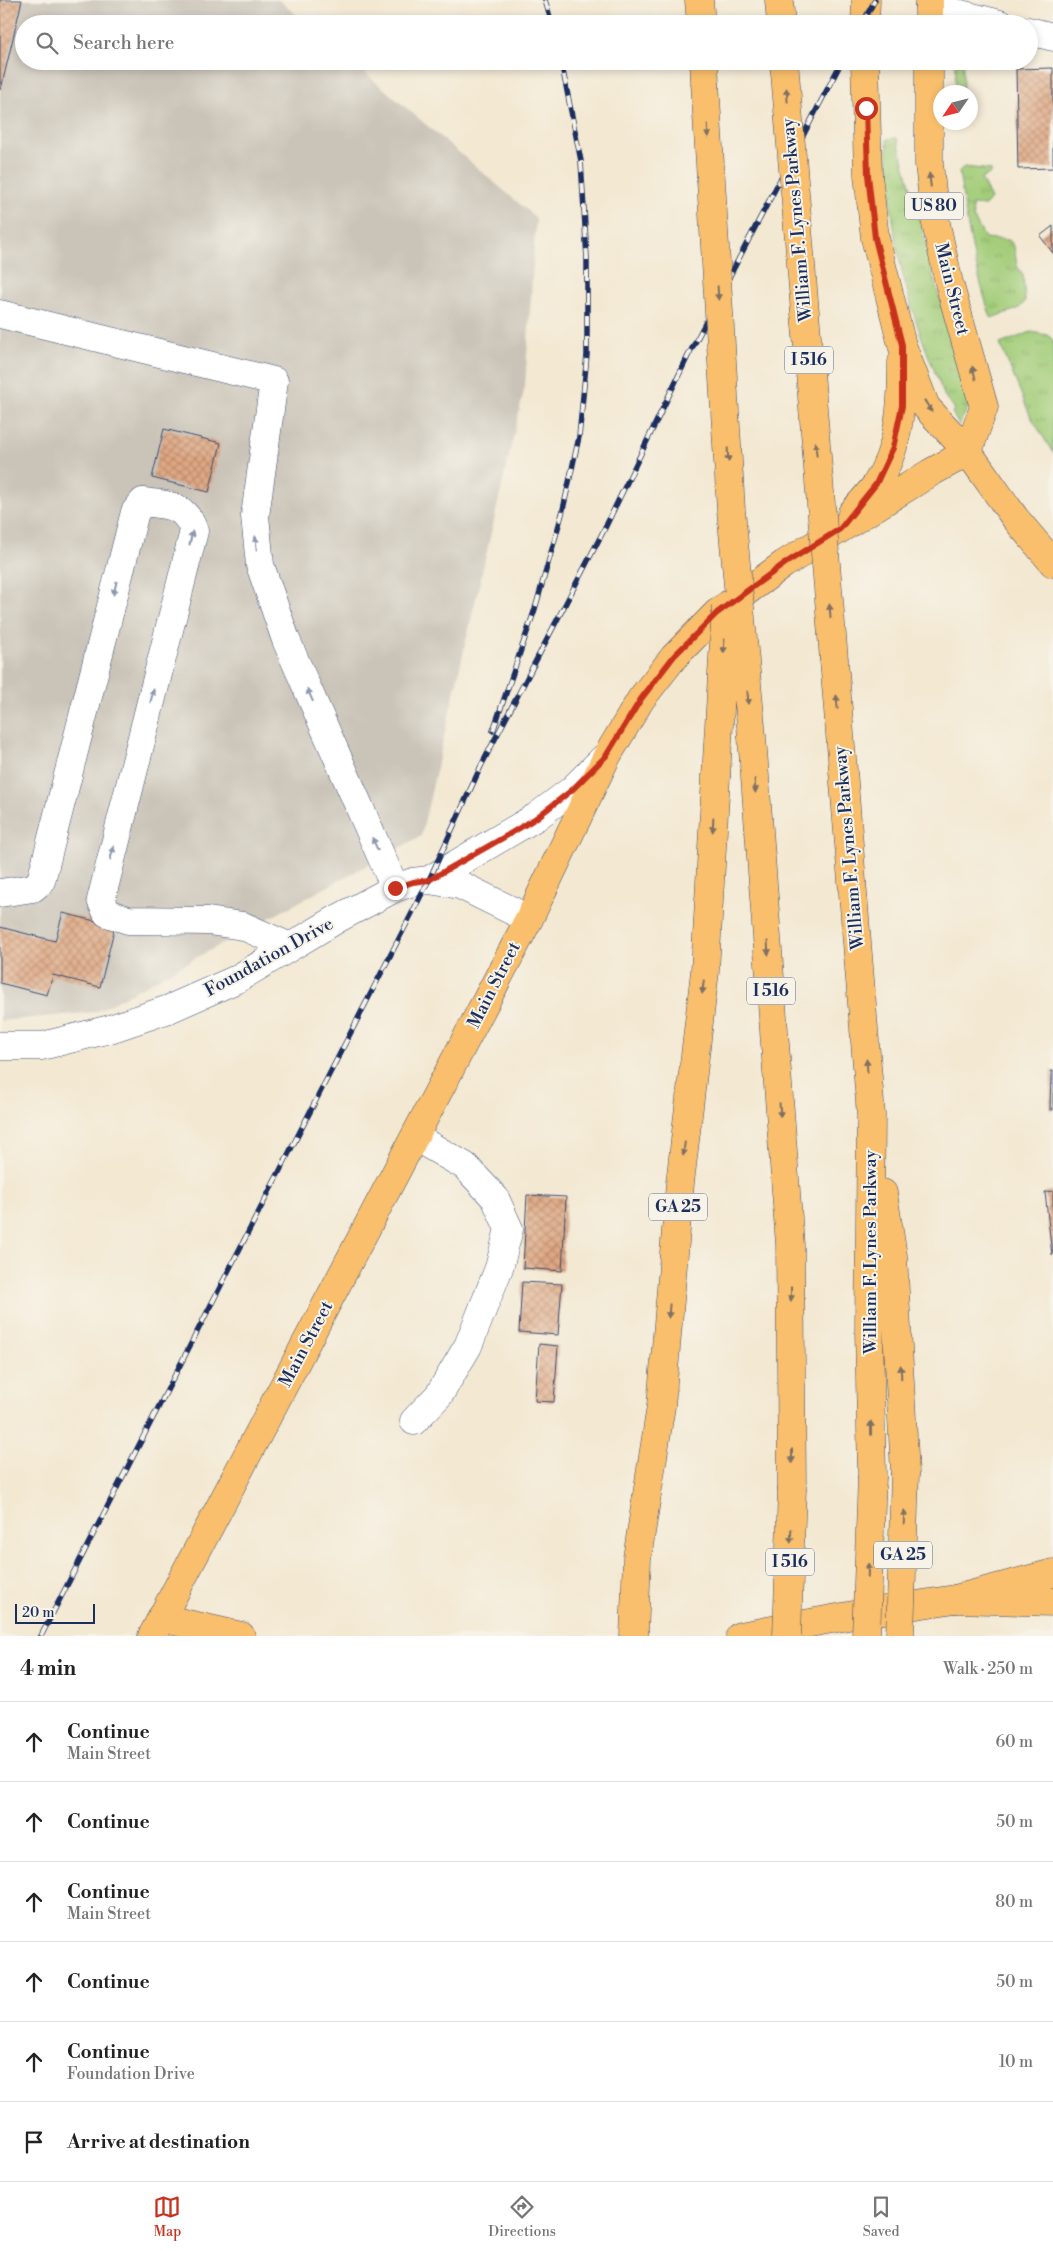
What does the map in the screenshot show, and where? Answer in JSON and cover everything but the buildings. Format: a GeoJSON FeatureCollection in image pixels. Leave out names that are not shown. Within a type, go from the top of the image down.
{"type":"FeatureCollection","features":[{"type":"Feature","properties":{"kind":"main road"},"geometry":{"type":"LineString","coordinates":[[699,0],[700,15]]}},
{"type":"Feature","properties":{"kind":"main road"},"geometry":{"type":"LineString","coordinates":[[779,0],[780,15]]}},
{"type":"Feature","properties":{"kind":"main road","name":"William F. Lynes Parkway"},"geometry":{"type":"LineString","coordinates":[[785,70],[871,1115],[869,1329],[872,1476],[866,1636]]}},
{"type":"Feature","properties":{"kind":"main road"},"geometry":{"type":"LineString","coordinates":[[865,70],[868,175],[875,238],[902,345],[926,407],[968,452],[1015,518],[1053,563]]}},
{"type":"Feature","properties":{"kind":"main road","name":"Main Street"},"geometry":{"type":"LineString","coordinates":[[157,1627],[529,919],[606,756],[641,699],[674,656],[717,613],[784,564],[968,452],[984,407],[949,283],[935,220],[929,164],[929,70]]}},
{"type":"Feature","properties":{"kind":"main road","name":"I 516"},"geometry":{"type":"LineString","coordinates":[[704,72],[731,510],[752,737],[790,1245],[792,1488],[787,1636]]}},
{"type":"Feature","properties":{"kind":"main road"},"geometry":{"type":"LineString","coordinates":[[840,529],[876,484],[893,448],[902,406],[902,345]]}},
{"type":"Feature","properties":{"kind":"main road","name":"GA 25"},"geometry":{"type":"LineString","coordinates":[[634,1636],[637,1558],[661,1406],[680,1183],[705,971],[731,510]]}},
{"type":"Feature","properties":{"kind":"main road","name":"GA 25"},"geometry":{"type":"LineString","coordinates":[[871,1115],[893,1256],[905,1473],[900,1636]]}},
{"type":"Feature","properties":{"kind":"main road"},"geometry":{"type":"LineString","coordinates":[[740,1636],[955,1599],[1053,1573]]}},
{"type":"Feature","properties":{"kind":"main road"},"geometry":{"type":"LineString","coordinates":[[955,1599],[1053,1602]]}},
{"type":"Feature","properties":{"kind":"main road"},"geometry":{"type":"LineString","coordinates":[[157,1627],[240,1636]]}},
{"type":"Feature","properties":{"kind":"street"},"geometry":{"type":"LineString","coordinates":[[929,10],[954,15]]}},
{"type":"Feature","properties":{"kind":"street"},"geometry":{"type":"LineString","coordinates":[[1038,33],[1053,37]]}},
{"type":"Feature","properties":{"kind":"street"},"geometry":{"type":"LineString","coordinates":[[0,314],[274,381],[254,516],[260,565],[286,640],[395,888]]}},
{"type":"Feature","properties":{"kind":"street"},"geometry":{"type":"LineString","coordinates":[[0,893],[33,888],[41,881],[135,512],[143,502],[175,506],[190,519],[194,530],[100,900],[107,913],[128,920],[208,922],[243,926],[290,947]]}},
{"type":"Feature","properties":{"kind":"street"},"geometry":{"type":"LineString","coordinates":[[429,880],[536,818],[572,790],[606,756]]}},
{"type":"Feature","properties":{"kind":"street","name":"Foundation Drive"},"geometry":{"type":"LineString","coordinates":[[0,1046],[42,1046],[110,1029],[161,1012],[237,979],[395,888],[413,882],[429,880],[460,885],[529,919]]}},
{"type":"Feature","properties":{"kind":"street"},"geometry":{"type":"LineString","coordinates":[[414,1422],[439,1395],[468,1346],[499,1268],[509,1229],[496,1198],[465,1166],[415,1137]]}},
{"type":"Feature","properties":{"kind":"shaded area"},"geometry":{"type":"Polygon","coordinates":[[[0,0],[279,0],[296,15],[15,15],[15,70],[362,70],[536,218],[525,386],[421,836],[96,1012],[0,1021],[0,0]]]}},
{"type":"Feature","properties":{"kind":"green space"},"geometry":{"type":"Polygon","coordinates":[[[956,70],[963,70],[963,85],[955,85],[956,70]]]}},
{"type":"Feature","properties":{"kind":"green space"},"geometry":{"type":"Polygon","coordinates":[[[897,138],[923,231],[934,280],[969,392],[969,405],[959,426],[952,412],[955,410],[944,395],[920,333],[903,275],[895,237],[890,198],[887,139],[897,138]]]}},
{"type":"Feature","properties":{"kind":"green space"},"geometry":{"type":"Polygon","coordinates":[[[964,167],[991,170],[991,173],[981,179],[991,199],[985,206],[972,205],[973,217],[985,238],[1009,240],[1014,246],[1017,266],[1023,275],[1025,302],[1018,309],[991,318],[980,282],[968,227],[959,171],[964,167]]]}},
{"type":"Feature","properties":{"kind":"green space"},"geometry":{"type":"Polygon","coordinates":[[[1031,332],[1047,335],[1053,340],[1053,453],[1030,415],[1000,344],[1031,332]]]}},
{"type":"Feature","properties":{"kind":"railway"},"geometry":{"type":"LineString","coordinates":[[545,0],[549,15]]}},
{"type":"Feature","properties":{"kind":"railway"},"geometry":{"type":"LineString","coordinates":[[867,15],[875,0]]}},
{"type":"Feature","properties":{"kind":"railway"},"geometry":{"type":"LineString","coordinates":[[493,731],[535,609],[562,514],[579,437],[587,355],[587,258],[581,161],[563,70]]}},
{"type":"Feature","properties":{"kind":"railway"},"geometry":{"type":"LineString","coordinates":[[41,1636],[429,880],[481,766],[605,528],[688,356],[837,70]]}},
{"type":"Feature","properties":{"kind":"route"},"geometry":{"type":"LineString","coordinates":[[395,888],[413,882],[429,880],[536,818],[572,790],[606,756],[641,699],[674,656],[717,613],[784,564],[840,529],[876,484],[893,448],[902,406],[902,345],[875,238],[868,175],[866,108]]}}]}
